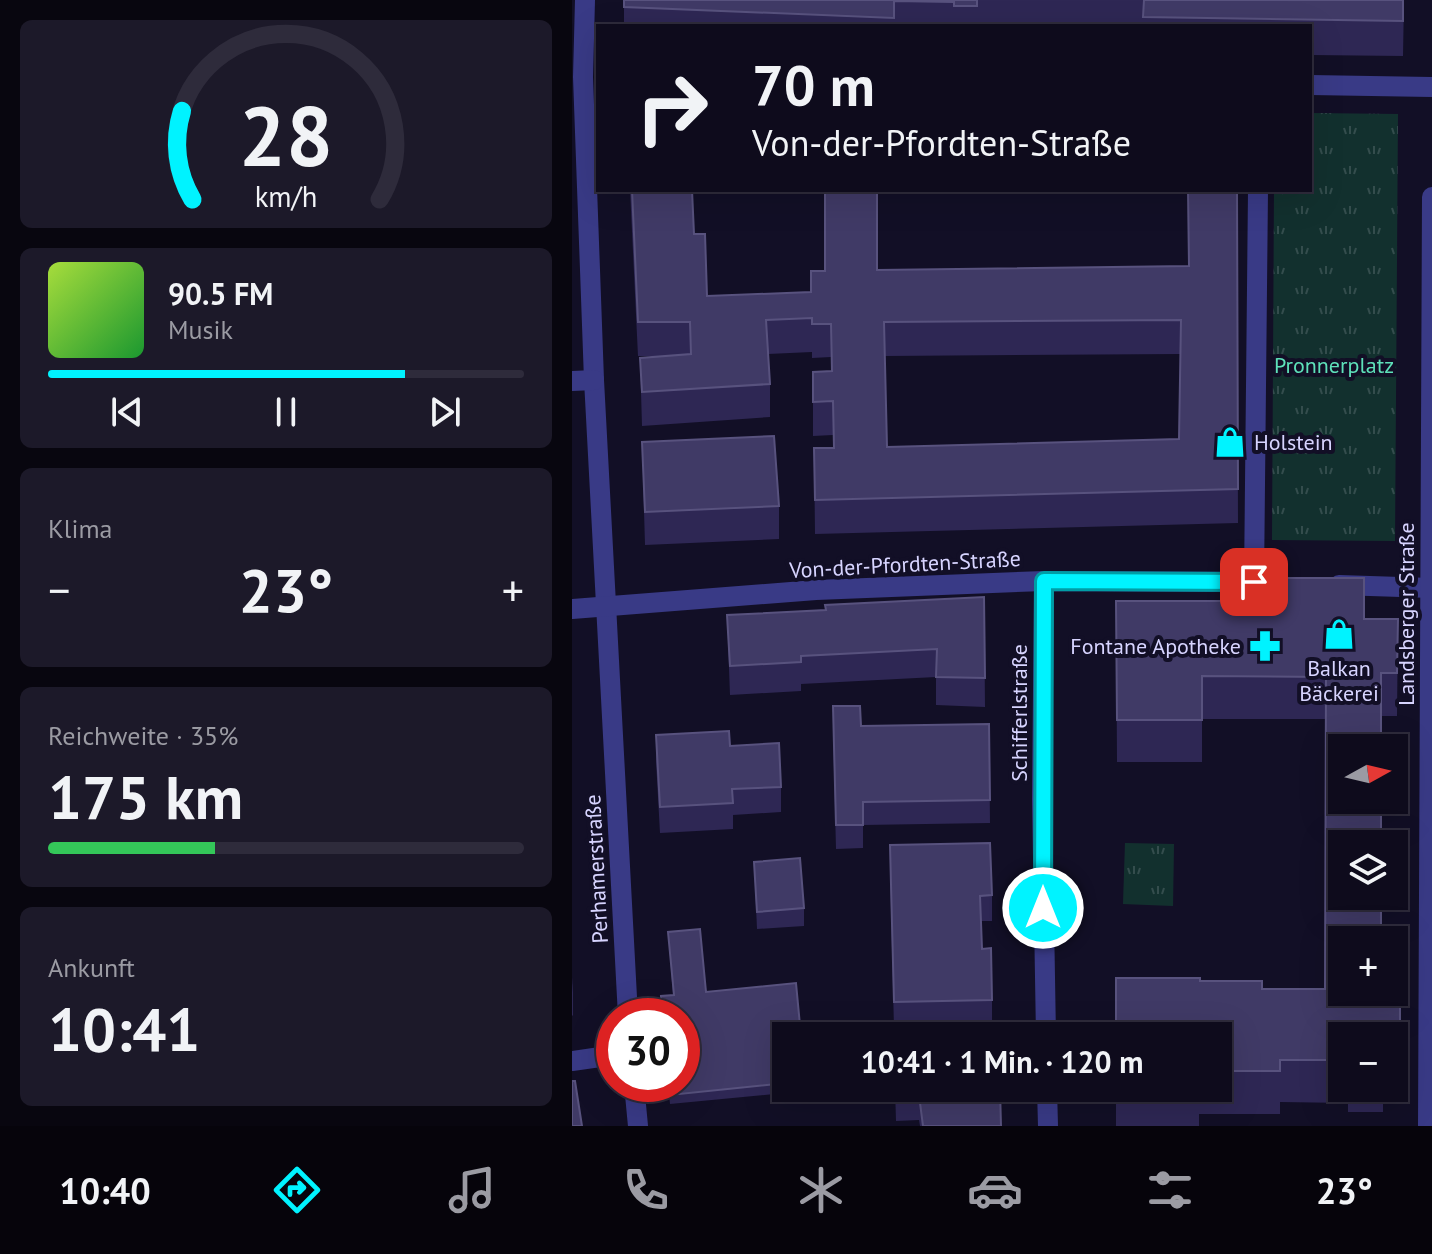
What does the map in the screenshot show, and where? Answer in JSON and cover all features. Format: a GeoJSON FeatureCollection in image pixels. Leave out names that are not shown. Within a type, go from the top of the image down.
{"type":"FeatureCollection","features":[{"type":"Feature","properties":{"kind":"street","name":"Perhamerstraße"},"geometry":{"type":"LineString","coordinates":[[585,0],[584,77],[594,380],[627,998]]}},
{"type":"Feature","properties":{"kind":"street"},"geometry":{"type":"LineString","coordinates":[[1312,85],[1432,87]]}},
{"type":"Feature","properties":{"kind":"street"},"geometry":{"type":"LineString","coordinates":[[1254,582],[1258,192]]}},
{"type":"Feature","properties":{"kind":"street","name":"Landsberger Straße"},"geometry":{"type":"LineString","coordinates":[[1428,1126],[1432,197]]}},
{"type":"Feature","properties":{"kind":"street"},"geometry":{"type":"LineString","coordinates":[[572,381],[594,380]]}},
{"type":"Feature","properties":{"kind":"street","name":"Von-der-Pfordten-Straße"},"geometry":{"type":"LineString","coordinates":[[572,609],[816,590],[1044,581],[1285,583]]}},
{"type":"Feature","properties":{"kind":"street","name":"Schifferlstraße"},"geometry":{"type":"LineString","coordinates":[[1044,581],[1042,799],[1046,1022]]}},
{"type":"Feature","properties":{"kind":"street"},"geometry":{"type":"LineString","coordinates":[[1316,584],[1431,588]]}},
{"type":"Feature","properties":{"kind":"street"},"geometry":{"type":"LineString","coordinates":[[572,1061],[596,1058]]}},
{"type":"Feature","properties":{"kind":"street"},"geometry":{"type":"LineString","coordinates":[[636,1102],[638,1126]]}},
{"type":"Feature","properties":{"kind":"street"},"geometry":{"type":"LineString","coordinates":[[1047,1102],[1048,1126]]}},
{"type":"Feature","properties":{"kind":"green space","name":"Pronnerplatz"},"geometry":{"type":"Polygon","coordinates":[[[1312,113],[1398,114],[1395,541],[1272,540],[1274,192],[1312,192],[1312,113]]]}},
{"type":"Feature","properties":{"kind":"green space"},"geometry":{"type":"Polygon","coordinates":[[[1125,843],[1174,844],[1173,906],[1123,904],[1125,843]]]}},
{"type":"Feature","properties":{"kind":"building"},"geometry":{"type":"Polygon","coordinates":[[[624,0],[977,0],[977,6],[954,6],[954,2],[894,1],[894,18],[624,7],[624,0]]]}},
{"type":"Feature","properties":{"kind":"building"},"geometry":{"type":"Polygon","coordinates":[[[1144,0],[1403,0],[1403,21],[1143,17],[1144,0]]]}},
{"type":"Feature","properties":{"kind":"building"},"geometry":{"type":"Polygon","coordinates":[[[632,192],[692,192],[694,234],[705,234],[707,296],[811,292],[811,271],[825,271],[825,192],[877,192],[877,270],[1189,266],[1188,192],[1237,192],[1238,489],[815,500],[814,448],[834,448],[833,401],[813,402],[813,372],[832,371],[831,324],[812,324],[812,318],[766,320],[770,384],[642,392],[640,358],[691,354],[690,322],[638,322],[632,192]],[[1181,320],[884,322],[887,447],[1179,439],[1181,320]]]}},
{"type":"Feature","properties":{"kind":"building"},"geometry":{"type":"Polygon","coordinates":[[[774,436],[779,506],[645,512],[642,442],[774,436]]]}},
{"type":"Feature","properties":{"kind":"building"},"geometry":{"type":"Polygon","coordinates":[[[1233,578],[1364,578],[1364,619],[1398,619],[1397,673],[1381,673],[1381,734],[1328,734],[1328,814],[1381,814],[1381,830],[1328,830],[1328,910],[1381,910],[1381,926],[1328,926],[1328,1006],[1400,1006],[1400,1022],[1328,1022],[1328,1060],[1280,1060],[1280,1071],[1232,1071],[1232,1022],[1116,1022],[1116,978],[1262,981],[1262,989],[1325,989],[1326,677],[1202,676],[1202,720],[1117,720],[1116,601],[1233,601],[1233,578]]]}},
{"type":"Feature","properties":{"kind":"building"},"geometry":{"type":"Polygon","coordinates":[[[984,597],[985,678],[936,677],[937,649],[801,656],[801,662],[730,666],[727,615],[826,610],[825,605],[984,597]]]}},
{"type":"Feature","properties":{"kind":"building"},"geometry":{"type":"Polygon","coordinates":[[[833,706],[860,706],[861,726],[989,724],[990,800],[863,802],[863,825],[836,825],[833,706]]]}},
{"type":"Feature","properties":{"kind":"building"},"geometry":{"type":"Polygon","coordinates":[[[729,731],[730,746],[779,743],[781,787],[732,789],[733,803],[660,807],[656,735],[729,731]]]}},
{"type":"Feature","properties":{"kind":"building"},"geometry":{"type":"Polygon","coordinates":[[[990,843],[992,895],[980,896],[982,949],[991,948],[992,1000],[894,1002],[890,845],[990,843]]]}},
{"type":"Feature","properties":{"kind":"building"},"geometry":{"type":"Polygon","coordinates":[[[800,858],[804,908],[757,912],[754,862],[800,858]]]}},
{"type":"Feature","properties":{"kind":"building"},"geometry":{"type":"Polygon","coordinates":[[[700,929],[706,992],[796,983],[800,1022],[772,1022],[772,1084],[700,1092],[700,998],[661,998],[674,995],[668,932],[700,929]]]}},
{"type":"Feature","properties":{"kind":"building"},"geometry":{"type":"Polygon","coordinates":[[[572,1081],[575,1081],[582,1126],[572,1126],[572,1081]]]}},
{"type":"Feature","properties":{"kind":"building"},"geometry":{"type":"Polygon","coordinates":[[[920,1102],[1000,1102],[1001,1126],[923,1126],[920,1102]]]}},
{"type":"Feature","properties":{"kind":"place","name":"Holstein"},"geometry":{"type":"Point","coordinates":[1230,442]}},
{"type":"Feature","properties":{"kind":"place","name":"Balkan Bäckerei"},"geometry":{"type":"Point","coordinates":[1339,634]}},
{"type":"Feature","properties":{"kind":"place","name":"Fontane Apotheke"},"geometry":{"type":"Point","coordinates":[1265,646]}},
{"type":"Feature","properties":{"kind":"route"},"geometry":{"type":"LineString","coordinates":[[1043,908],[1044,581],[1254,582]]}}]}
